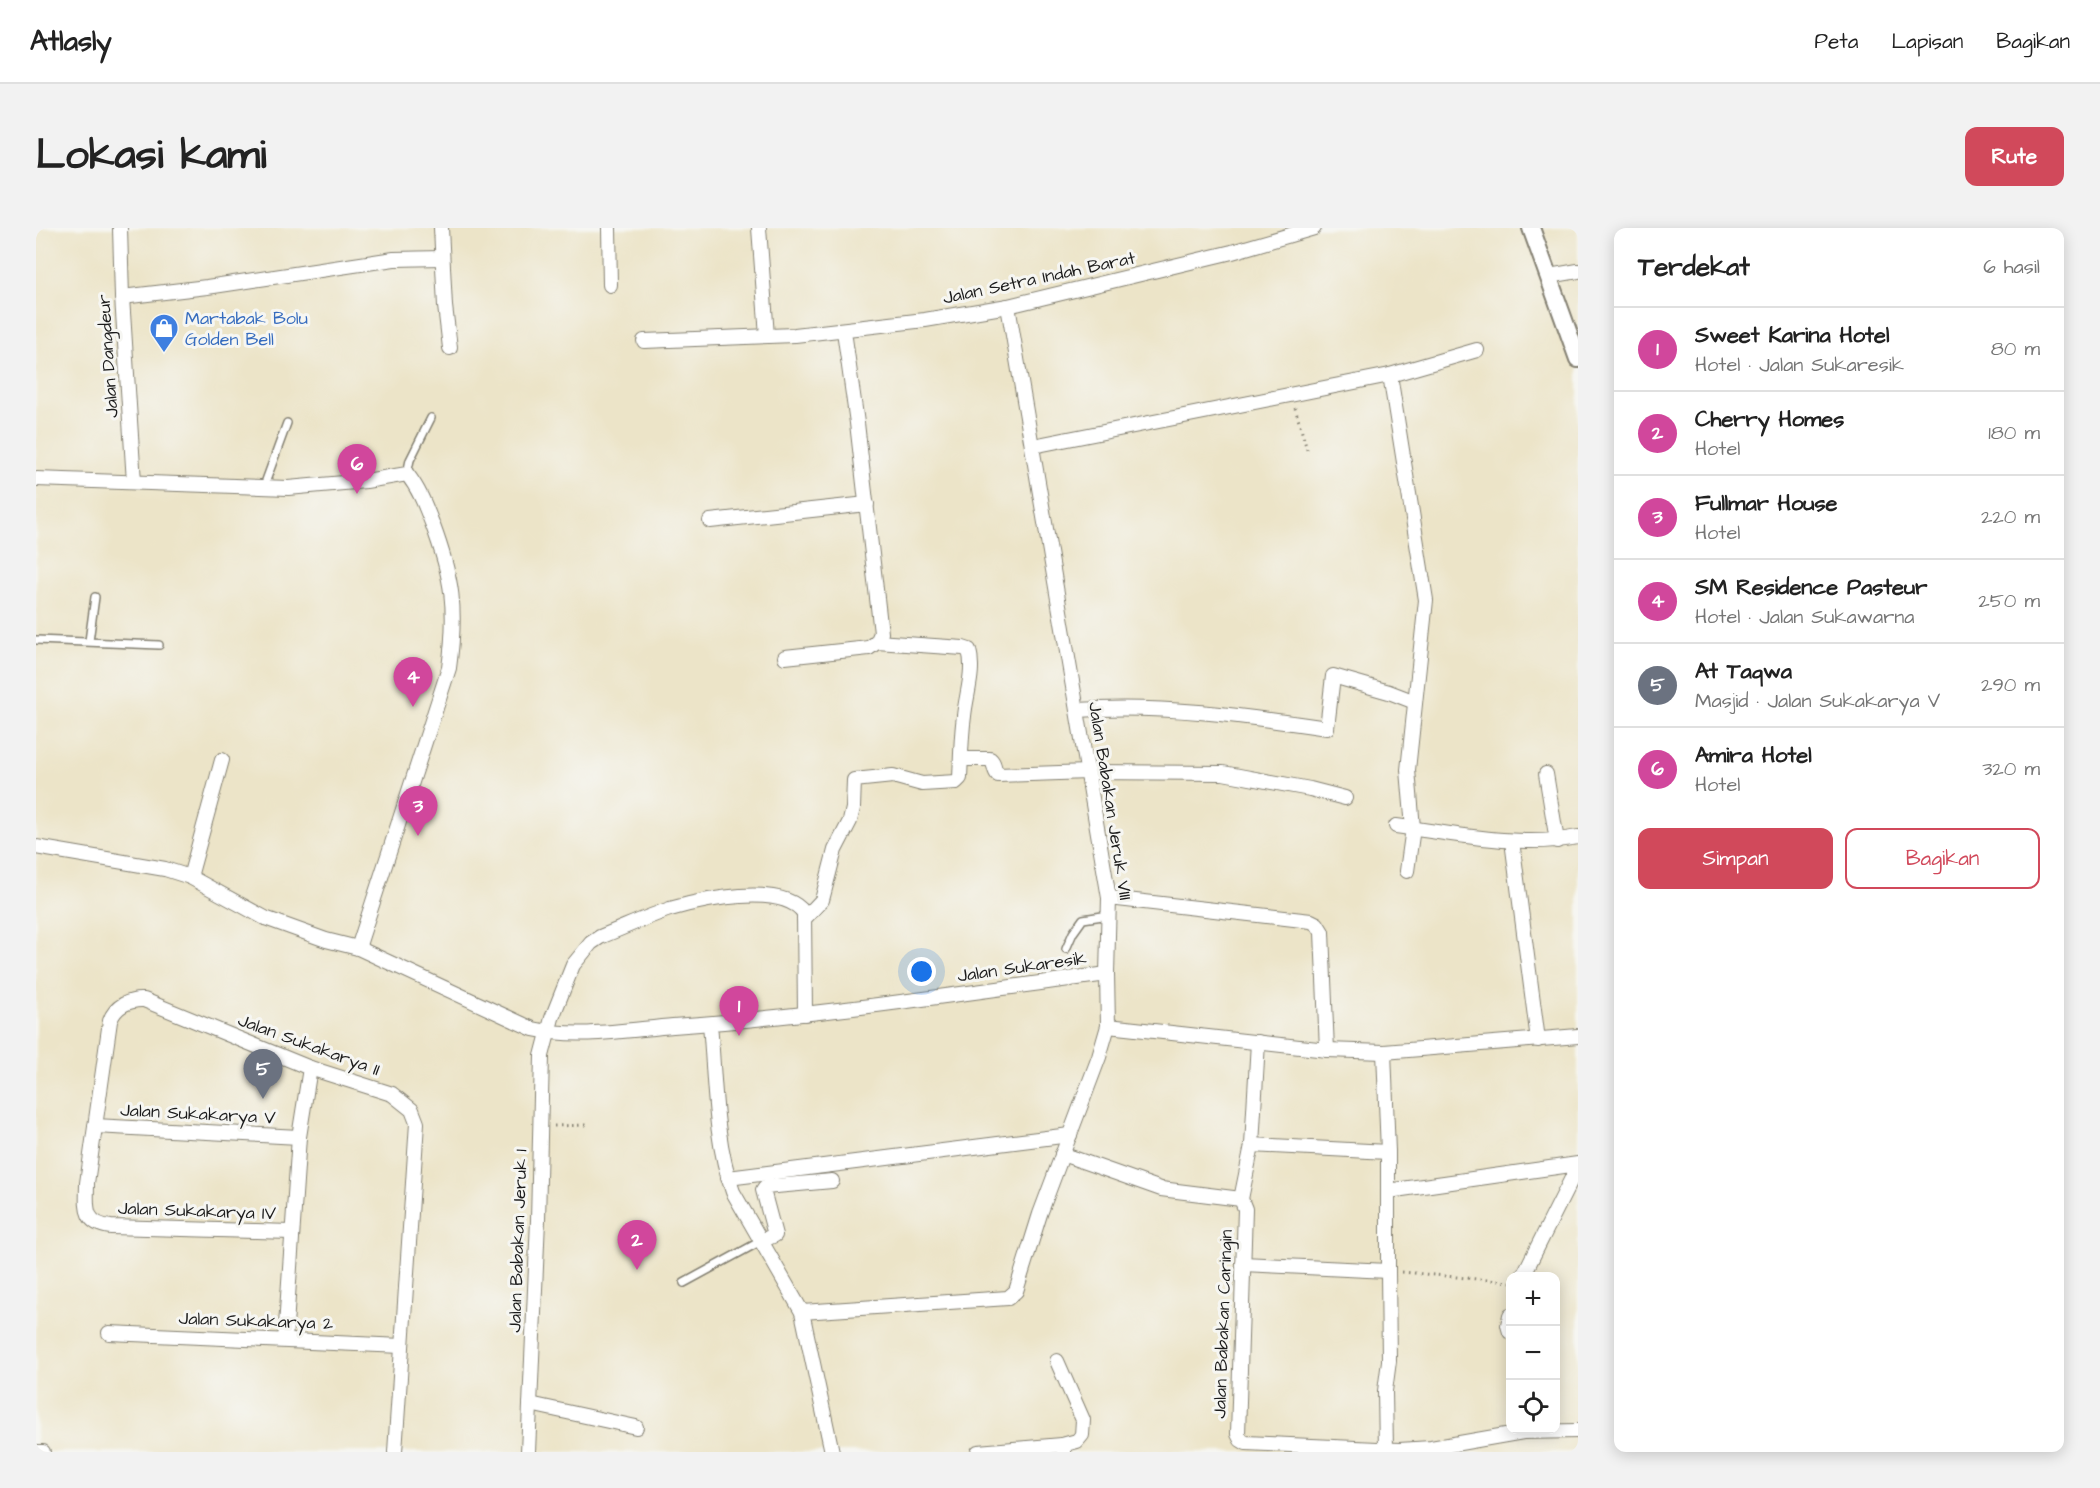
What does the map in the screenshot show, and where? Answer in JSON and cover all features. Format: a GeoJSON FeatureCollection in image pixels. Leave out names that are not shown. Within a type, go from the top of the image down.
{"type":"FeatureCollection","features":[{"type":"Feature","properties":{"kind":"street","name":"Jalan Dangdeur"},"geometry":{"type":"LineString","coordinates":[[120,228],[122,297],[134,482]]}},
{"type":"Feature","properties":{"kind":"street"},"geometry":{"type":"LineString","coordinates":[[441,228],[450,348]]}},
{"type":"Feature","properties":{"kind":"street"},"geometry":{"type":"LineString","coordinates":[[609,228],[610,285]]}},
{"type":"Feature","properties":{"kind":"street"},"geometry":{"type":"LineString","coordinates":[[759,228],[767,336]]}},
{"type":"Feature","properties":{"kind":"street","name":"Jalan Setra Indah Barat"},"geometry":{"type":"LineString","coordinates":[[644,341],[844,331],[925,321],[1008,306],[1232,252],[1314,228]]}},
{"type":"Feature","properties":{"kind":"street"},"geometry":{"type":"LineString","coordinates":[[1531,228],[1578,359]]}},
{"type":"Feature","properties":{"kind":"street"},"geometry":{"type":"LineString","coordinates":[[122,297],[207,287],[394,259],[442,258]]}},
{"type":"Feature","properties":{"kind":"street"},"geometry":{"type":"LineString","coordinates":[[1549,276],[1578,271]]}},
{"type":"Feature","properties":{"kind":"street","name":"Jalan Babakan Jeruk VIII"},"geometry":{"type":"LineString","coordinates":[[802,1312],[1012,1296],[1016,1291],[1040,1214],[1071,1135],[1108,1026],[1109,898],[1008,306]]}},
{"type":"Feature","properties":{"kind":"street"},"geometry":{"type":"LineString","coordinates":[[785,657],[869,648],[877,642],[881,633],[844,331]]}},
{"type":"Feature","properties":{"kind":"street"},"geometry":{"type":"LineString","coordinates":[[1033,446],[1390,375],[1477,350]]}},
{"type":"Feature","properties":{"kind":"street"},"geometry":{"type":"LineString","coordinates":[[1390,375],[1426,600],[1408,770],[1413,828],[1407,871]]}},
{"type":"Feature","properties":{"kind":"street"},"geometry":{"type":"LineString","coordinates":[[36,478],[288,488],[366,481],[407,474],[419,489],[446,560],[452,590],[454,622],[446,682],[358,948]]}},
{"type":"Feature","properties":{"kind":"street"},"geometry":{"type":"LineString","coordinates":[[710,520],[867,504]]}},
{"type":"Feature","properties":{"kind":"street"},"geometry":{"type":"LineString","coordinates":[[805,1014],[804,919],[822,900],[835,850],[850,821],[854,808],[851,774],[893,776],[922,784],[956,782],[960,778],[963,717],[969,686],[969,650],[877,642]]}},
{"type":"Feature","properties":{"kind":"street"},"geometry":{"type":"LineString","coordinates":[[1077,710],[1133,708],[1208,712],[1327,728],[1333,676],[1415,702]]}},
{"type":"Feature","properties":{"kind":"street"},"geometry":{"type":"LineString","coordinates":[[961,759],[990,759],[998,775],[1088,772],[1223,773],[1345,798]]}},
{"type":"Feature","properties":{"kind":"street"},"geometry":{"type":"LineString","coordinates":[[190,877],[222,760]]}},
{"type":"Feature","properties":{"kind":"street"},"geometry":{"type":"LineString","coordinates":[[1546,774],[1557,841]]}},
{"type":"Feature","properties":{"kind":"street"},"geometry":{"type":"LineString","coordinates":[[1396,826],[1512,841],[1557,841],[1578,837]]}},
{"type":"Feature","properties":{"kind":"street"},"geometry":{"type":"LineString","coordinates":[[1512,841],[1538,1040]]}},
{"type":"Feature","properties":{"kind":"street","name":"Jalan Sukaresik"},"geometry":{"type":"LineString","coordinates":[[36,847],[165,869],[190,877],[273,921],[326,940],[358,948],[533,1029],[548,1032],[574,1033],[710,1024],[805,1014],[1107,974]]}},
{"type":"Feature","properties":{"kind":"street","name":"Jalan Babakan Jeruk 1"},"geometry":{"type":"LineString","coordinates":[[528,1452],[542,1056],[548,1032],[573,965],[591,943],[600,937],[670,909],[734,897],[765,896],[799,906],[804,913],[804,919]]}},
{"type":"Feature","properties":{"kind":"street"},"geometry":{"type":"LineString","coordinates":[[1109,898],[1311,921],[1317,924],[1322,932],[1327,1050]]}},
{"type":"Feature","properties":{"kind":"street","name":"Jalan Sukakarya II"},"geometry":{"type":"LineString","coordinates":[[95,1126],[110,1021],[116,1011],[130,1001],[144,1000],[310,1068],[392,1094],[412,1110],[417,1123],[396,1452]]}},
{"type":"Feature","properties":{"kind":"street"},"geometry":{"type":"LineString","coordinates":[[710,1024],[720,1142],[728,1178],[733,1192],[802,1312],[832,1452]]}},
{"type":"Feature","properties":{"kind":"street"},"geometry":{"type":"LineString","coordinates":[[1108,1026],[1327,1050],[1384,1052],[1578,1036]]}},
{"type":"Feature","properties":{"kind":"street","name":"Jalan Babakan Caringin"},"geometry":{"type":"LineString","coordinates":[[1258,1042],[1252,1145],[1241,1199],[1245,1209],[1238,1434],[1241,1440],[1246,1443],[1386,1450],[1431,1448],[1522,1432],[1578,1431]]}},
{"type":"Feature","properties":{"kind":"street"},"geometry":{"type":"LineString","coordinates":[[1384,1052],[1388,1152],[1389,1361],[1385,1391],[1386,1450]]}},
{"type":"Feature","properties":{"kind":"street"},"geometry":{"type":"LineString","coordinates":[[285,1340],[299,1137],[310,1068]]}},
{"type":"Feature","properties":{"kind":"street","name":"Jalan Sukakarya V"},"geometry":{"type":"LineString","coordinates":[[95,1126],[299,1137]]}},
{"type":"Feature","properties":{"kind":"street","name":"Jalan Sukakarya IV"},"geometry":{"type":"LineString","coordinates":[[95,1126],[87,1183],[87,1208],[91,1220],[99,1226],[291,1232]]}},
{"type":"Feature","properties":{"kind":"street"},"geometry":{"type":"LineString","coordinates":[[728,1178],[1071,1135]]}},
{"type":"Feature","properties":{"kind":"street"},"geometry":{"type":"LineString","coordinates":[[1252,1145],[1388,1152]]}},
{"type":"Feature","properties":{"kind":"street"},"geometry":{"type":"LineString","coordinates":[[1062,1154],[1161,1189],[1241,1199]]}},
{"type":"Feature","properties":{"kind":"street"},"geometry":{"type":"LineString","coordinates":[[1388,1191],[1578,1165]]}},
{"type":"Feature","properties":{"kind":"street"},"geometry":{"type":"LineString","coordinates":[[1525,1272],[1578,1165]]}},
{"type":"Feature","properties":{"kind":"street"},"geometry":{"type":"LineString","coordinates":[[761,1241],[775,1235],[763,1190],[765,1187],[832,1181]]}},
{"type":"Feature","properties":{"kind":"street"},"geometry":{"type":"LineString","coordinates":[[1243,1264],[1388,1271]]}},
{"type":"Feature","properties":{"kind":"street","name":"Jalan Sukakarya 2"},"geometry":{"type":"LineString","coordinates":[[109,1333],[402,1346]]}},
{"type":"Feature","properties":{"kind":"street"},"geometry":{"type":"LineString","coordinates":[[978,1452],[1063,1448],[1077,1441],[1082,1435],[1083,1420],[1057,1361]]}},
{"type":"Feature","properties":{"kind":"street"},"geometry":{"type":"LineString","coordinates":[[530,1404],[636,1427]]}},
{"type":"Feature","properties":{"kind":"street"},"geometry":{"type":"LineString","coordinates":[[36,1452],[43,1452]]}},
{"type":"Feature","properties":{"kind":"lane"},"geometry":{"type":"LineString","coordinates":[[407,474],[410,460],[431,418]]}},
{"type":"Feature","properties":{"kind":"lane"},"geometry":{"type":"LineString","coordinates":[[264,486],[287,423]]}},
{"type":"Feature","properties":{"kind":"lane"},"geometry":{"type":"LineString","coordinates":[[89,641],[95,597]]}},
{"type":"Feature","properties":{"kind":"lane"},"geometry":{"type":"LineString","coordinates":[[36,640],[159,645]]}},
{"type":"Feature","properties":{"kind":"lane"},"geometry":{"type":"LineString","coordinates":[[1066,949],[1072,933],[1083,919],[1109,915]]}},
{"type":"Feature","properties":{"kind":"lane"},"geometry":{"type":"LineString","coordinates":[[684,1282],[761,1241]]}},
{"type":"Feature","properties":{"kind":"path"},"geometry":{"type":"LineString","coordinates":[[1292,394],[1308,453]]}},
{"type":"Feature","properties":{"kind":"path"},"geometry":{"type":"LineString","coordinates":[[540,1127],[587,1125]]}},
{"type":"Feature","properties":{"kind":"path"},"geometry":{"type":"LineString","coordinates":[[1388,1271],[1506,1282]]}},
{"type":"Feature","properties":{"kind":"place","name":"Martabak Bolu Golden Bell"},"geometry":{"type":"Point","coordinates":[164,354]}},
{"type":"Feature","properties":{"kind":"place","name":"Amira Hotel"},"geometry":{"type":"Point","coordinates":[357,494]}},
{"type":"Feature","properties":{"kind":"place","name":"SM Residence Pasteur"},"geometry":{"type":"Point","coordinates":[413,707]}},
{"type":"Feature","properties":{"kind":"place","name":"Fullmar House"},"geometry":{"type":"Point","coordinates":[418,836]}},
{"type":"Feature","properties":{"kind":"place","name":"Sweet Karina Hotel"},"geometry":{"type":"Point","coordinates":[739,1036]}},
{"type":"Feature","properties":{"kind":"place","name":"At Taqwa"},"geometry":{"type":"Point","coordinates":[263,1099]}},
{"type":"Feature","properties":{"kind":"place","name":"Cherry Homes"},"geometry":{"type":"Point","coordinates":[637,1270]}}]}
